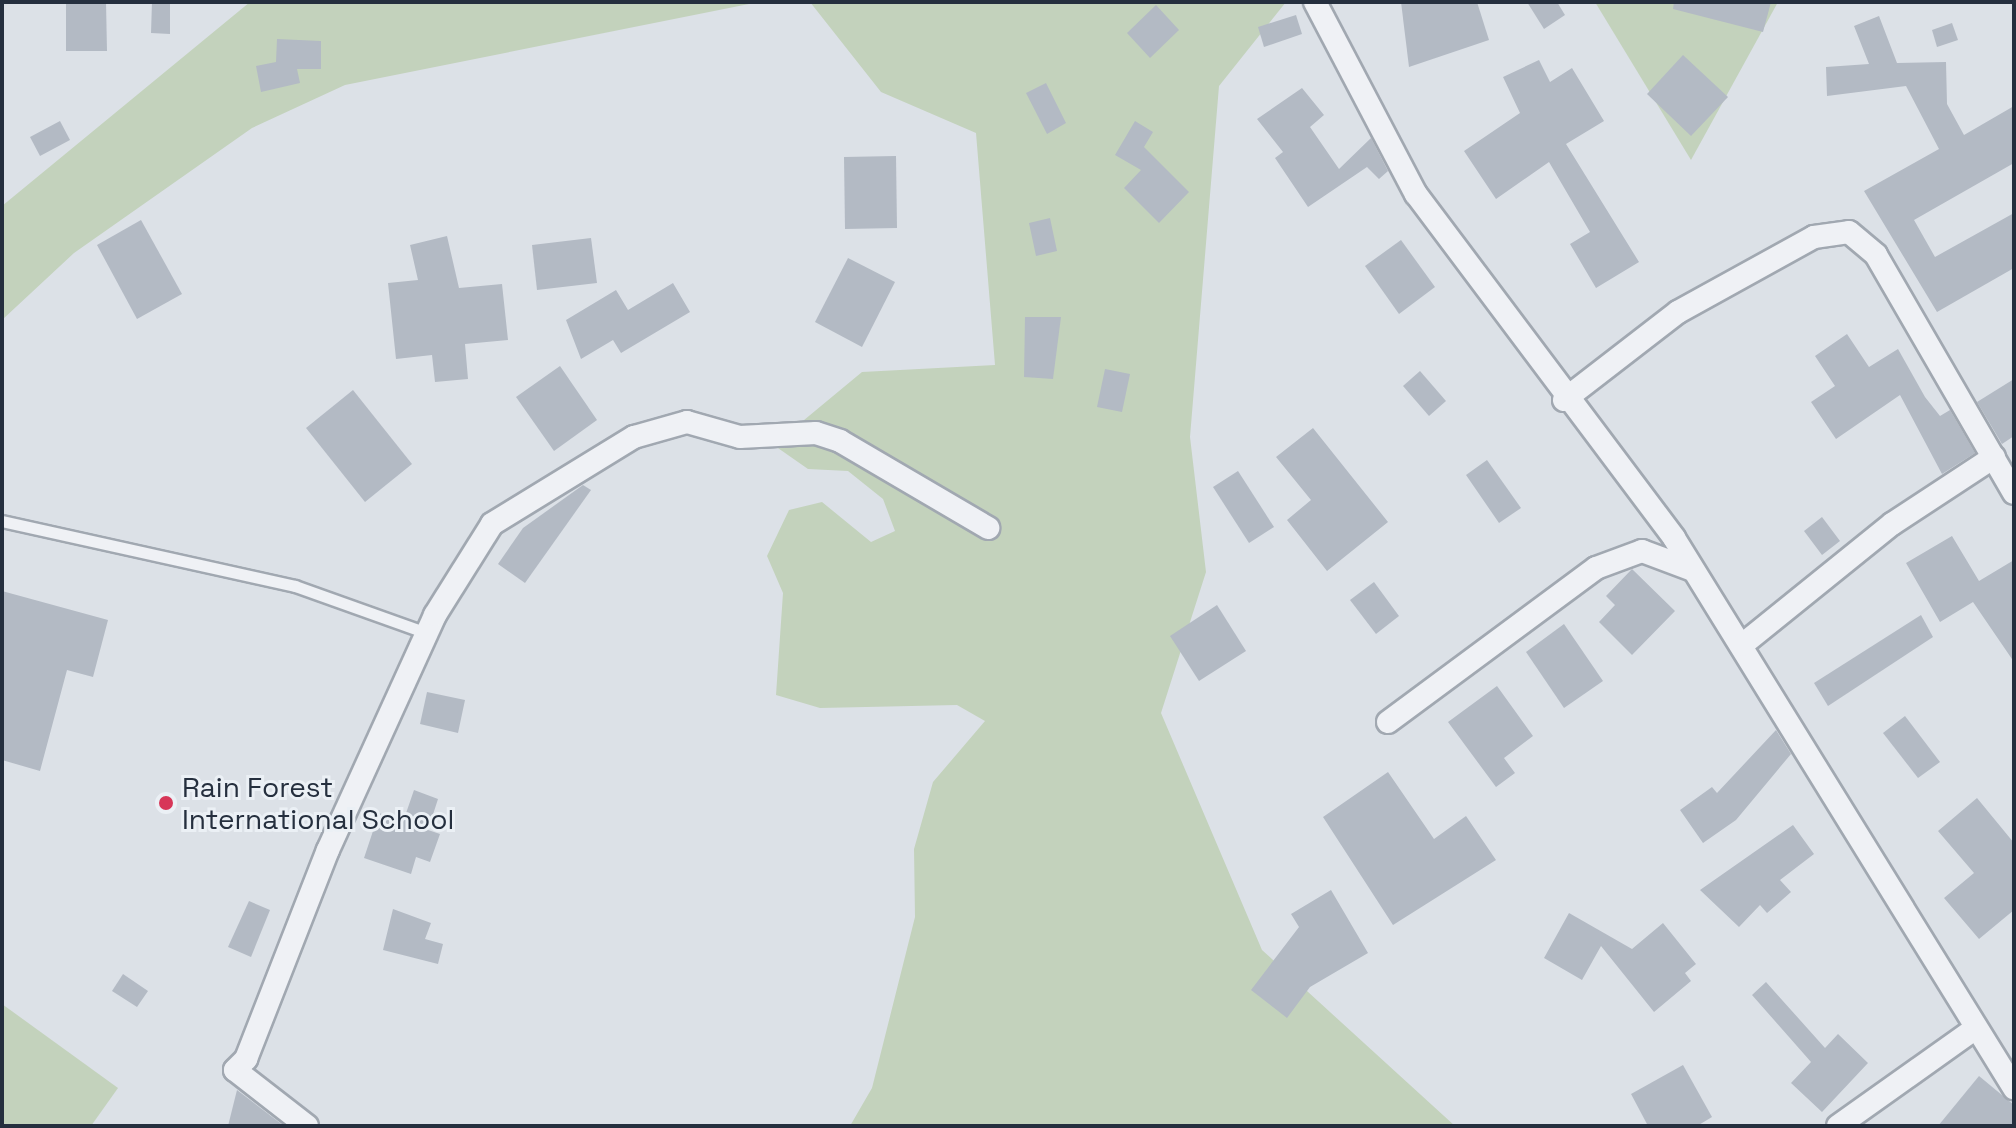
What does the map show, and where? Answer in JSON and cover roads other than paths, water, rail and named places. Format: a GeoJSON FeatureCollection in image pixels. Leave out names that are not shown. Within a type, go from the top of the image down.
{"type":"FeatureCollection","features":[{"type":"Feature","properties":{"kind":"street"},"geometry":{"type":"LineString","coordinates":[[1315,2],[1416,194],[1564,400],[1693,570],[2014,1088]]}},
{"type":"Feature","properties":{"kind":"street"},"geometry":{"type":"LineString","coordinates":[[1564,400],[1678,312],[1804,242],[1849,232],[1876,255],[2014,493]]}},
{"type":"Feature","properties":{"kind":"street"},"geometry":{"type":"LineString","coordinates":[[307,1126],[235,1070],[246,1059],[322,863],[453,578],[492,524],[661,427],[687,422],[765,439],[816,433],[903,475],[988,528]]}},
{"type":"Feature","properties":{"kind":"street"},"geometry":{"type":"LineString","coordinates":[[1742,645],[1892,524],[1994,457]]}},
{"type":"Feature","properties":{"kind":"street"},"geometry":{"type":"LineString","coordinates":[[1388,722],[1596,568],[1642,551],[1693,570]]}},
{"type":"Feature","properties":{"kind":"street"},"geometry":{"type":"LineString","coordinates":[[1838,1126],[1976,1028]]}},
{"type":"Feature","properties":{"kind":"lane"},"geometry":{"type":"LineString","coordinates":[[2,521],[295,586],[428,633]]}},
{"type":"Feature","properties":{"kind":"place","name":"Rain Forest International School"},"geometry":{"type":"Point","coordinates":[166,803]}}]}
